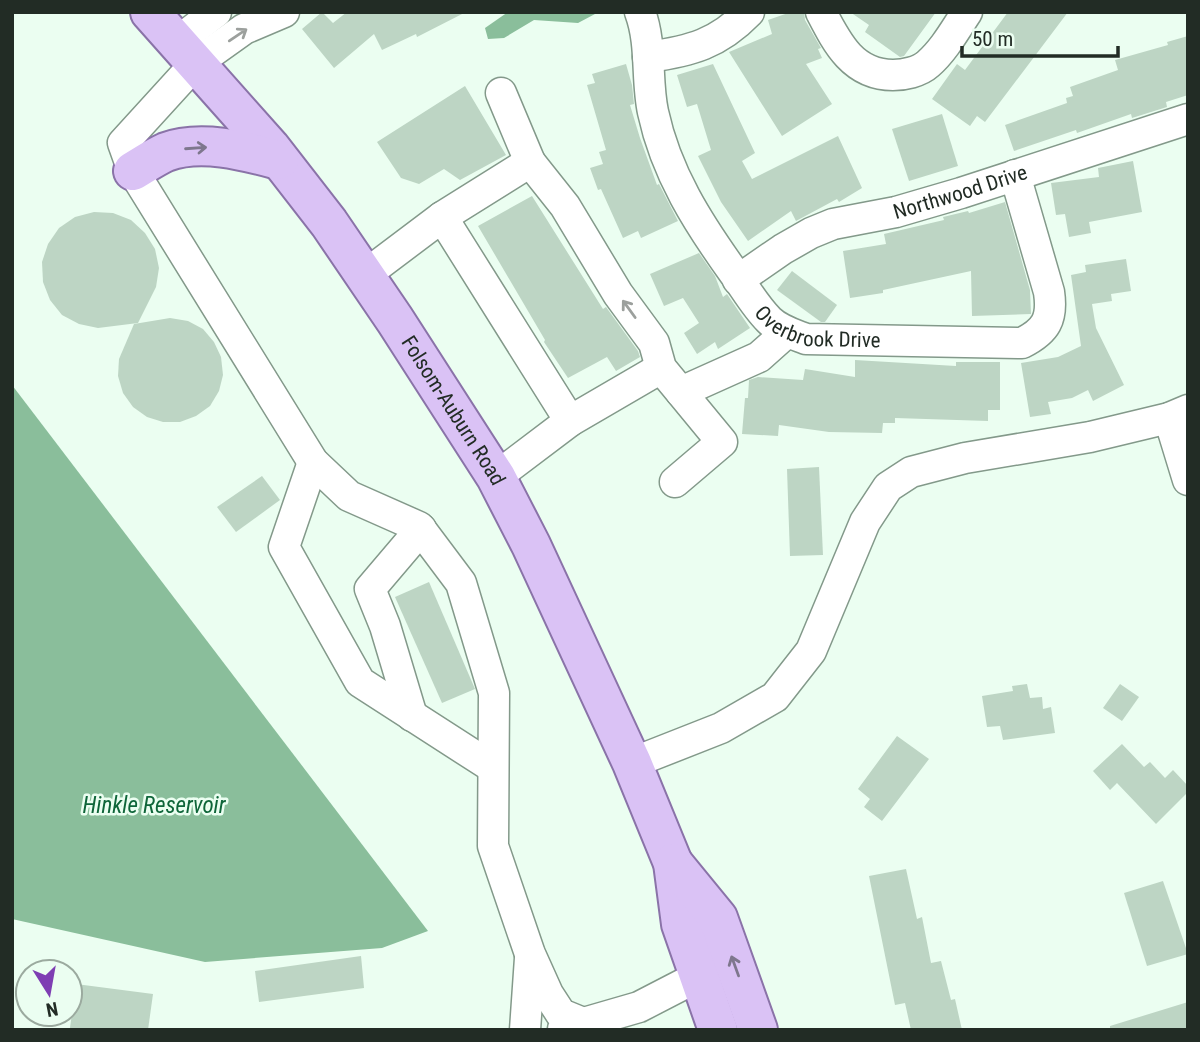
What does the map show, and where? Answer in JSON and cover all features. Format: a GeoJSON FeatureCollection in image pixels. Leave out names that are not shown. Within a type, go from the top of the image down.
{"type":"FeatureCollection","features":[{"type":"Feature","properties":{"kind":"main road","name":"Folsom-Auburn Road"},"geometry":{"type":"LineString","coordinates":[[150,12],[279,160],[329,223],[481,451],[531,545],[632,763],[673,863]]}},
{"type":"Feature","properties":{"kind":"main road"},"geometry":{"type":"LineString","coordinates":[[133,171],[167,152],[199,147],[249,152],[279,160]]}},
{"type":"Feature","properties":{"kind":"main road"},"geometry":{"type":"LineString","coordinates":[[673,863],[681,924],[718,1030]]}},
{"type":"Feature","properties":{"kind":"main road"},"geometry":{"type":"LineString","coordinates":[[673,863],[718,918],[758,1030]]}},
{"type":"Feature","properties":{"kind":"street"},"geometry":{"type":"LineString","coordinates":[[216,12],[123,143],[133,171],[313,461],[349,496],[421,529],[461,583],[494,693],[493,846],[530,954],[548,994],[561,1014],[572,1026],[643,1018],[699,976]]}},
{"type":"Feature","properties":{"kind":"street"},"geometry":{"type":"LineString","coordinates":[[186,53],[284,12]]}},
{"type":"Feature","properties":{"kind":"street","name":"Overbrook Drive"},"geometry":{"type":"LineString","coordinates":[[640,12],[648,57],[652,109],[671,170],[686,201],[738,280],[770,321],[787,332],[806,339],[1022,343],[1036,336],[1047,324],[1051,308],[1016,175]]}},
{"type":"Feature","properties":{"kind":"street"},"geometry":{"type":"LineString","coordinates":[[648,57],[709,43],[732,30],[749,12]]}},
{"type":"Feature","properties":{"kind":"street"},"geometry":{"type":"LineString","coordinates":[[821,12],[841,49],[858,66],[880,75],[904,75],[926,66],[943,49],[967,12]]}},
{"type":"Feature","properties":{"kind":"street"},"geometry":{"type":"LineString","coordinates":[[501,93],[530,162],[565,206],[618,294],[654,343],[661,368],[722,442],[675,482]]}},
{"type":"Feature","properties":{"kind":"street","name":"Northwood Drive"},"geometry":{"type":"LineString","coordinates":[[738,280],[783,249],[833,224],[896,212],[1188,119]]}},
{"type":"Feature","properties":{"kind":"street"},"geometry":{"type":"LineString","coordinates":[[365,275],[442,217],[530,162]]}},
{"type":"Feature","properties":{"kind":"street"},"geometry":{"type":"LineString","coordinates":[[442,217],[570,421]]}},
{"type":"Feature","properties":{"kind":"street"},"geometry":{"type":"LineString","coordinates":[[681,392],[760,357],[787,332]]}},
{"type":"Feature","properties":{"kind":"street"},"geometry":{"type":"LineString","coordinates":[[495,477],[570,421],[661,368]]}},
{"type":"Feature","properties":{"kind":"street"},"geometry":{"type":"LineString","coordinates":[[632,763],[721,728],[775,697],[811,651],[865,522],[888,487],[911,472],[965,458],[1090,437],[1178,414],[1188,480]]}},
{"type":"Feature","properties":{"kind":"street"},"geometry":{"type":"LineString","coordinates":[[313,461],[284,547],[359,682],[492,767]]}},
{"type":"Feature","properties":{"kind":"street"},"geometry":{"type":"LineString","coordinates":[[412,716],[385,626],[370,589],[421,529]]}},
{"type":"Feature","properties":{"kind":"street"},"geometry":{"type":"LineString","coordinates":[[525,1030],[530,954]]}},
{"type":"Feature","properties":{"kind":"water"},"geometry":{"type":"Polygon","coordinates":[[[508,12],[595,14],[578,23],[534,20],[504,38],[488,39],[485,28],[508,12]]]}},
{"type":"Feature","properties":{"kind":"water","name":"Hinkle Reservoir"},"geometry":{"type":"Polygon","coordinates":[[[12,385],[428,931],[382,948],[205,962],[12,919],[12,385]]]}},
{"type":"Feature","properties":{"kind":"building"},"geometry":{"type":"Polygon","coordinates":[[[322,12],[333,23],[347,12],[466,12],[417,37],[416,34],[382,50],[374,34],[334,68],[302,29],[322,12]]]}},
{"type":"Feature","properties":{"kind":"building"},"geometry":{"type":"Polygon","coordinates":[[[791,12],[804,12],[805,20],[821,48],[818,49],[822,58],[806,64],[832,104],[782,136],[729,52],[772,34],[768,20],[791,12]]]}},
{"type":"Feature","properties":{"kind":"building"},"geometry":{"type":"Polygon","coordinates":[[[850,12],[936,12],[904,56],[900,57],[865,32],[869,25],[850,12]]]}},
{"type":"Feature","properties":{"kind":"building"},"geometry":{"type":"Polygon","coordinates":[[[1008,12],[1068,12],[985,122],[977,116],[970,126],[932,99],[957,64],[965,70],[1008,12]]]}},
{"type":"Feature","properties":{"kind":"building"},"geometry":{"type":"Polygon","coordinates":[[[1188,36],[1188,95],[1166,102],[1167,107],[1132,118],[1131,114],[1014,151],[1005,125],[1067,103],[1066,98],[1073,96],[1070,87],[1118,70],[1115,60],[1168,45],[1167,42],[1188,36]]]}},
{"type":"Feature","properties":{"kind":"building"},"geometry":{"type":"Polygon","coordinates":[[[626,64],[634,104],[630,105],[640,138],[657,185],[659,184],[678,221],[641,238],[638,231],[623,238],[601,189],[598,190],[590,168],[603,164],[599,152],[606,150],[587,85],[595,83],[592,74],[626,64]]]}},
{"type":"Feature","properties":{"kind":"building"},"geometry":{"type":"Polygon","coordinates":[[[713,64],[755,153],[742,161],[752,179],[838,136],[862,188],[839,202],[837,199],[796,221],[791,211],[748,241],[721,202],[698,156],[711,150],[697,104],[687,107],[677,75],[713,64]]]}},
{"type":"Feature","properties":{"kind":"building"},"geometry":{"type":"Polygon","coordinates":[[[465,86],[506,155],[460,180],[444,169],[419,184],[401,178],[377,142],[465,86]]]}},
{"type":"Feature","properties":{"kind":"building"},"geometry":{"type":"Polygon","coordinates":[[[942,114],[958,166],[909,181],[892,129],[942,114]]]}},
{"type":"Feature","properties":{"kind":"building"},"geometry":{"type":"Polygon","coordinates":[[[1133,161],[1142,212],[1089,222],[1091,233],[1069,237],[1065,214],[1056,215],[1051,183],[1099,177],[1098,168],[1133,161]]]}},
{"type":"Feature","properties":{"kind":"building"},"geometry":{"type":"Polygon","coordinates":[[[532,196],[603,309],[606,307],[638,351],[640,357],[616,371],[607,357],[568,378],[544,342],[478,226],[532,196]]]}},
{"type":"Feature","properties":{"kind":"building"},"geometry":{"type":"Polygon","coordinates":[[[1005,202],[1030,290],[1031,314],[972,316],[971,271],[883,290],[883,293],[850,298],[843,251],[886,244],[884,234],[1005,202]]]}},
{"type":"Feature","properties":{"kind":"building"},"geometry":{"type":"Polygon","coordinates":[[[94,212],[113,213],[131,220],[145,233],[155,249],[159,268],[156,287],[138,323],[98,328],[79,324],[62,315],[50,300],[43,282],[42,262],[48,244],[59,228],[75,217],[94,212]]]}},
{"type":"Feature","properties":{"kind":"building"},"geometry":{"type":"Polygon","coordinates":[[[699,253],[715,276],[723,297],[727,294],[750,328],[718,349],[715,342],[697,354],[684,333],[699,323],[683,298],[664,306],[650,274],[699,253]]]}},
{"type":"Feature","properties":{"kind":"building"},"geometry":{"type":"Polygon","coordinates":[[[1126,259],[1131,291],[1111,294],[1112,301],[1092,304],[1096,328],[1124,385],[1093,401],[1088,390],[1072,398],[1048,402],[1051,414],[1030,417],[1021,363],[1058,357],[1081,346],[1071,275],[1086,272],[1085,265],[1126,259]]]}},
{"type":"Feature","properties":{"kind":"building"},"geometry":{"type":"Polygon","coordinates":[[[792,271],[837,305],[825,322],[821,322],[777,290],[792,271]]]}},
{"type":"Feature","properties":{"kind":"building"},"geometry":{"type":"Polygon","coordinates":[[[170,318],[188,321],[203,329],[214,342],[221,357],[223,375],[219,391],[210,406],[196,416],[180,422],[163,422],[147,417],[133,407],[123,393],[118,376],[119,359],[134,324],[170,318]]]}},
{"type":"Feature","properties":{"kind":"building"},"geometry":{"type":"Polygon","coordinates":[[[855,360],[956,366],[956,362],[1000,362],[1000,410],[988,410],[988,421],[895,418],[895,423],[883,423],[882,433],[829,432],[779,425],[778,436],[742,434],[749,380],[758,377],[803,380],[805,369],[855,377],[855,360]]]}},
{"type":"Feature","properties":{"kind":"building"},"geometry":{"type":"Polygon","coordinates":[[[819,467],[823,555],[790,556],[787,469],[819,467]]]}},
{"type":"Feature","properties":{"kind":"building"},"geometry":{"type":"Polygon","coordinates":[[[262,476],[280,500],[236,532],[217,507],[262,476]]]}},
{"type":"Feature","properties":{"kind":"building"},"geometry":{"type":"Polygon","coordinates":[[[429,582],[475,689],[442,703],[395,597],[429,582]]]}},
{"type":"Feature","properties":{"kind":"building"},"geometry":{"type":"Polygon","coordinates":[[[1027,684],[1030,698],[1042,697],[1043,709],[1051,707],[1055,733],[1003,740],[1000,726],[987,727],[982,696],[1013,691],[1012,686],[1027,684]]]}},
{"type":"Feature","properties":{"kind":"building"},"geometry":{"type":"Polygon","coordinates":[[[1120,684],[1139,697],[1122,721],[1103,708],[1120,684]]]}},
{"type":"Feature","properties":{"kind":"building"},"geometry":{"type":"Polygon","coordinates":[[[897,736],[929,759],[882,821],[864,807],[870,799],[858,789],[897,736]]]}},
{"type":"Feature","properties":{"kind":"building"},"geometry":{"type":"Polygon","coordinates":[[[1122,744],[1144,767],[1150,762],[1165,778],[1173,770],[1188,786],[1188,792],[1156,824],[1117,783],[1110,790],[1093,771],[1122,744]]]}},
{"type":"Feature","properties":{"kind":"building"},"geometry":{"type":"Polygon","coordinates":[[[906,869],[917,919],[922,917],[931,963],[941,961],[951,1000],[955,999],[962,1030],[911,1030],[905,1003],[895,1005],[869,876],[906,869]]]}},
{"type":"Feature","properties":{"kind":"building"},"geometry":{"type":"Polygon","coordinates":[[[1163,881],[1188,954],[1147,966],[1124,893],[1163,881]]]}},
{"type":"Feature","properties":{"kind":"building"},"geometry":{"type":"Polygon","coordinates":[[[361,956],[364,988],[259,1002],[255,971],[361,956]]]}},
{"type":"Feature","properties":{"kind":"building"},"geometry":{"type":"Polygon","coordinates":[[[84,985],[153,994],[148,1030],[70,1028],[84,1028],[84,985]]]}},
{"type":"Feature","properties":{"kind":"building"},"geometry":{"type":"Polygon","coordinates":[[[1188,1002],[1188,1030],[1110,1030],[1110,1026],[1188,1002]]]}}]}
